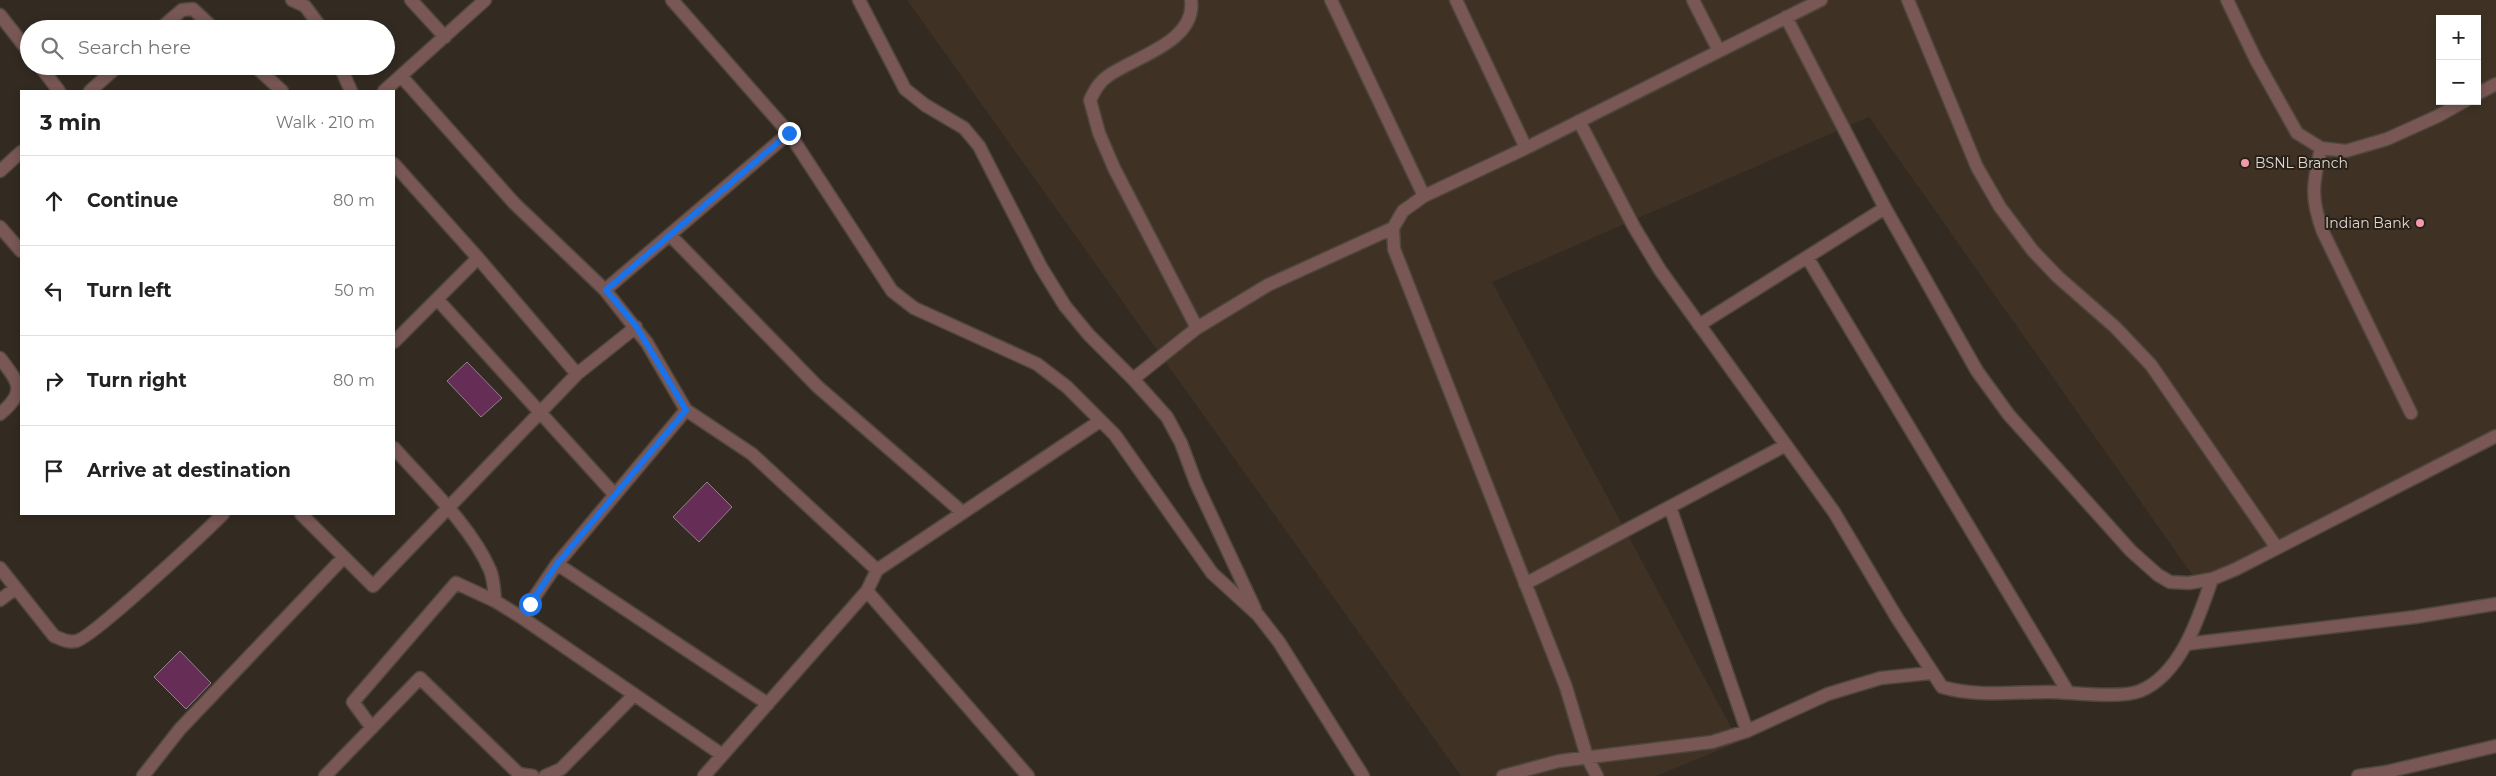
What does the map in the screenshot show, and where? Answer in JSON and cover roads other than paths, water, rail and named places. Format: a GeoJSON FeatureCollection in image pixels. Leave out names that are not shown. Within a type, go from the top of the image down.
{"type":"FeatureCollection","features":[{"type":"Feature","properties":{"kind":"street"},"geometry":{"type":"LineString","coordinates":[[292,0],[306,6],[316,20]]}},
{"type":"Feature","properties":{"kind":"street"},"geometry":{"type":"LineString","coordinates":[[411,0],[445,36]]}},
{"type":"Feature","properties":{"kind":"street"},"geometry":{"type":"LineString","coordinates":[[385,90],[485,0]]}},
{"type":"Feature","properties":{"kind":"street"},"geometry":{"type":"LineString","coordinates":[[672,0],[789,133],[892,291],[914,308],[1037,364],[1067,387],[1126,450],[1212,573],[1258,615],[1279,642],[1363,776]]}},
{"type":"Feature","properties":{"kind":"street"},"geometry":{"type":"LineString","coordinates":[[859,0],[905,89],[925,105],[964,128],[980,146],[1041,267],[1065,306],[1089,335],[1133,379],[1167,417],[1181,443],[1196,483],[1258,615]]}},
{"type":"Feature","properties":{"kind":"street"},"geometry":{"type":"LineString","coordinates":[[1191,0],[1192,6],[1187,21],[1180,32],[1163,46],[1108,76],[1097,87],[1090,100],[1099,133],[1114,168],[1198,328]]}},
{"type":"Feature","properties":{"kind":"street"},"geometry":{"type":"LineString","coordinates":[[1331,0],[1424,196]]}},
{"type":"Feature","properties":{"kind":"street"},"geometry":{"type":"LineString","coordinates":[[1456,0],[1526,148]]}},
{"type":"Feature","properties":{"kind":"street"},"geometry":{"type":"LineString","coordinates":[[1693,0],[1719,51]]}},
{"type":"Feature","properties":{"kind":"street"},"geometry":{"type":"LineString","coordinates":[[1597,776],[1587,757],[1566,687],[1394,249],[1393,228],[1403,211],[1424,196],[1526,148],[1821,0]]}},
{"type":"Feature","properties":{"kind":"street"},"geometry":{"type":"LineString","coordinates":[[1908,0],[1977,167],[2000,207],[2033,251],[2058,278],[2115,327],[2151,365],[2277,548]]}},
{"type":"Feature","properties":{"kind":"street"},"geometry":{"type":"LineString","coordinates":[[2227,0],[2256,60],[2297,134],[2321,148],[2346,150],[2387,139],[2458,105]]}},
{"type":"Feature","properties":{"kind":"street"},"geometry":{"type":"LineString","coordinates":[[170,20],[182,10],[193,9],[205,20]]}},
{"type":"Feature","properties":{"kind":"street"},"geometry":{"type":"LineString","coordinates":[[0,16],[20,41]]}},
{"type":"Feature","properties":{"kind":"street"},"geometry":{"type":"LineString","coordinates":[[1786,17],[1885,208],[1977,371],[2009,415],[2131,551],[2170,582],[2212,579],[2277,548],[2496,436]]}},
{"type":"Feature","properties":{"kind":"street"},"geometry":{"type":"LineString","coordinates":[[47,75],[58,90]]}},
{"type":"Feature","properties":{"kind":"street"},"geometry":{"type":"LineString","coordinates":[[91,90],[108,75]]}},
{"type":"Feature","properties":{"kind":"street"},"geometry":{"type":"LineString","coordinates":[[262,75],[276,90]]}},
{"type":"Feature","properties":{"kind":"street"},"geometry":{"type":"LineString","coordinates":[[344,75],[351,90]]}},
{"type":"Feature","properties":{"kind":"street"},"geometry":{"type":"LineString","coordinates":[[401,76],[514,203],[606,290],[636,326],[686,410],[752,454],[877,570]]}},
{"type":"Feature","properties":{"kind":"street"},"geometry":{"type":"LineString","coordinates":[[2481,92],[2496,84]]}},
{"type":"Feature","properties":{"kind":"street"},"geometry":{"type":"LineString","coordinates":[[1579,121],[1634,227],[1660,270],[1834,512],[1931,673],[1942,688],[1957,692],[2114,694],[2139,691],[2158,679],[2177,658],[2186,644],[2201,612],[2212,579]]}},
{"type":"Feature","properties":{"kind":"street"},"geometry":{"type":"LineString","coordinates":[[606,290],[789,133]]}},
{"type":"Feature","properties":{"kind":"street"},"geometry":{"type":"LineString","coordinates":[[2321,148],[2313,184],[2316,212],[2323,232],[2411,413]]}},
{"type":"Feature","properties":{"kind":"street"},"geometry":{"type":"LineString","coordinates":[[0,171],[20,153]]}},
{"type":"Feature","properties":{"kind":"street"},"geometry":{"type":"LineString","coordinates":[[395,165],[478,258],[577,374]]}},
{"type":"Feature","properties":{"kind":"street"},"geometry":{"type":"LineString","coordinates":[[1699,325],[1885,208]]}},
{"type":"Feature","properties":{"kind":"street"},"geometry":{"type":"LineString","coordinates":[[0,227],[20,250]]}},
{"type":"Feature","properties":{"kind":"street"},"geometry":{"type":"LineString","coordinates":[[1133,379],[1198,328],[1268,284],[1393,228]]}},
{"type":"Feature","properties":{"kind":"street"},"geometry":{"type":"LineString","coordinates":[[670,235],[818,387],[962,512]]}},
{"type":"Feature","properties":{"kind":"street"},"geometry":{"type":"LineString","coordinates":[[1807,257],[2068,692]]}},
{"type":"Feature","properties":{"kind":"street"},"geometry":{"type":"LineString","coordinates":[[395,341],[478,258]]}},
{"type":"Feature","properties":{"kind":"street"},"geometry":{"type":"LineString","coordinates":[[437,299],[615,495]]}},
{"type":"Feature","properties":{"kind":"street"},"geometry":{"type":"LineString","coordinates":[[302,515],[373,586],[541,414],[577,374],[636,326]]}},
{"type":"Feature","properties":{"kind":"street"},"geometry":{"type":"LineString","coordinates":[[0,358],[16,380],[19,389],[16,399],[0,414]]}},
{"type":"Feature","properties":{"kind":"street"},"geometry":{"type":"LineString","coordinates":[[521,617],[557,564],[686,410]]}},
{"type":"Feature","properties":{"kind":"street"},"geometry":{"type":"LineString","coordinates":[[704,776],[721,754],[768,704],[867,591],[877,570],[1100,421]]}},
{"type":"Feature","properties":{"kind":"street"},"geometry":{"type":"LineString","coordinates":[[1525,584],[1786,445]]}},
{"type":"Feature","properties":{"kind":"street"},"geometry":{"type":"LineString","coordinates":[[395,449],[448,510],[481,553],[491,572],[495,601]]}},
{"type":"Feature","properties":{"kind":"street"},"geometry":{"type":"LineString","coordinates":[[1670,507],[1747,731]]}},
{"type":"Feature","properties":{"kind":"street"},"geometry":{"type":"LineString","coordinates":[[0,568],[54,636],[67,641],[77,641],[107,619],[219,515]]}},
{"type":"Feature","properties":{"kind":"street"},"geometry":{"type":"LineString","coordinates":[[143,776],[180,729],[344,557]]}},
{"type":"Feature","properties":{"kind":"street"},"geometry":{"type":"LineString","coordinates":[[557,564],[768,704]]}},
{"type":"Feature","properties":{"kind":"street"},"geometry":{"type":"LineString","coordinates":[[372,728],[353,702],[456,583],[495,601],[521,617],[721,754]]}},
{"type":"Feature","properties":{"kind":"street"},"geometry":{"type":"LineString","coordinates":[[0,600],[16,588]]}},
{"type":"Feature","properties":{"kind":"street"},"geometry":{"type":"LineString","coordinates":[[867,591],[1028,776]]}},
{"type":"Feature","properties":{"kind":"street"},"geometry":{"type":"LineString","coordinates":[[2186,644],[2416,617],[2496,604]]}},
{"type":"Feature","properties":{"kind":"street"},"geometry":{"type":"LineString","coordinates":[[1503,776],[1559,761],[1712,742],[1747,731],[1828,694],[1881,678],[1931,673]]}},
{"type":"Feature","properties":{"kind":"street"},"geometry":{"type":"LineString","coordinates":[[325,776],[420,678],[518,775],[533,776]]}},
{"type":"Feature","properties":{"kind":"street"},"geometry":{"type":"LineString","coordinates":[[546,776],[560,769],[634,694]]}},
{"type":"Feature","properties":{"kind":"street"},"geometry":{"type":"LineString","coordinates":[[2358,776],[2386,772],[2496,746]]}},
{"type":"Feature","properties":{"kind":"place","name":"BSNL Branch"},"geometry":{"type":"Point","coordinates":[2245,163]}},
{"type":"Feature","properties":{"kind":"place","name":"Indian Bank"},"geometry":{"type":"Point","coordinates":[2420,223]}}]}
